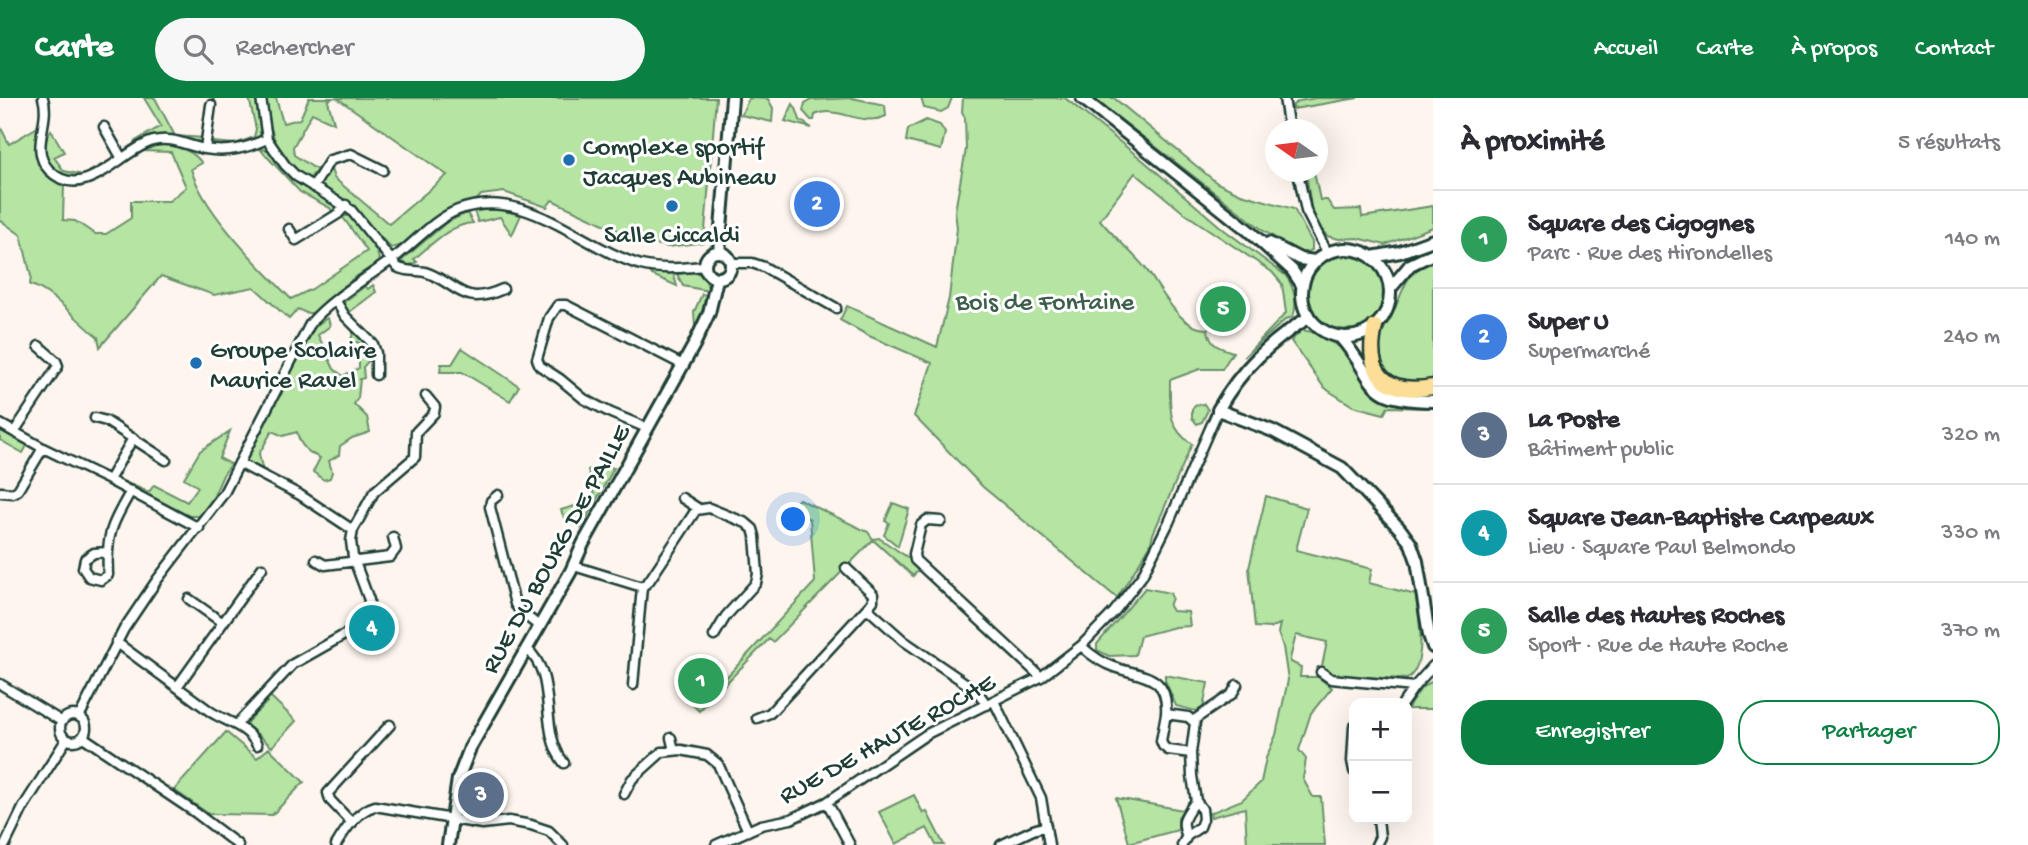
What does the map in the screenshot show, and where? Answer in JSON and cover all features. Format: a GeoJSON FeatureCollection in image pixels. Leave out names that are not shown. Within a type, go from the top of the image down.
{"type":"FeatureCollection","features":[{"type":"Feature","properties":{"kind":"highway"},"geometry":{"type":"LineString","coordinates":[[1375,327],[1371,342],[1372,360],[1377,373],[1397,388],[1413,390],[1433,387]]}},
{"type":"Feature","properties":{"kind":"street"},"geometry":{"type":"LineString","coordinates":[[43,98],[46,114],[40,155],[54,174],[66,179],[87,179],[105,171],[121,158],[151,141],[180,142],[205,149],[237,149],[267,139]]}},
{"type":"Feature","properties":{"kind":"street"},"geometry":{"type":"LineString","coordinates":[[261,98],[267,139],[290,171],[346,205],[402,270],[426,273],[467,295],[485,295],[503,289]]}},
{"type":"Feature","properties":{"kind":"street"},"geometry":{"type":"LineString","coordinates":[[719,252],[732,98]]}},
{"type":"Feature","properties":{"kind":"street"},"geometry":{"type":"LineString","coordinates":[[1082,98],[1249,231],[1292,270],[1302,285]]}},
{"type":"Feature","properties":{"kind":"street"},"geometry":{"type":"LineString","coordinates":[[1284,98],[1287,119]]}},
{"type":"Feature","properties":{"kind":"street"},"geometry":{"type":"LineString","coordinates":[[205,149],[211,105]]}},
{"type":"Feature","properties":{"kind":"street"},"geometry":{"type":"LineString","coordinates":[[104,127],[121,158]]}},
{"type":"Feature","properties":{"kind":"street"},"geometry":{"type":"LineString","coordinates":[[313,187],[330,160],[351,154],[383,170]]}},
{"type":"Feature","properties":{"kind":"street"},"geometry":{"type":"LineString","coordinates":[[1300,182],[1306,211],[1327,253]]}},
{"type":"Feature","properties":{"kind":"street"},"geometry":{"type":"LineString","coordinates":[[79,717],[116,642],[158,580],[224,493],[315,318],[451,214],[477,205],[497,203],[521,208],[643,265],[662,268],[705,266]]}},
{"type":"Feature","properties":{"kind":"street"},"geometry":{"type":"LineString","coordinates":[[289,229],[296,240],[338,214],[346,205]]}},
{"type":"Feature","properties":{"kind":"street"},"geometry":{"type":"LineString","coordinates":[[1249,231],[1289,255],[1315,261]]}},
{"type":"Feature","properties":{"kind":"street"},"geometry":{"type":"LineString","coordinates":[[1372,257],[1400,253],[1433,240]]}},
{"type":"Feature","properties":{"kind":"street"},"geometry":{"type":"LineString","coordinates":[[1350,248],[1372,257],[1383,268],[1390,289],[1387,310],[1375,327],[1359,335],[1340,337],[1325,332],[1309,317],[1302,302],[1302,285],[1307,272],[1315,261],[1327,253],[1350,248]]}},
{"type":"Feature","properties":{"kind":"street"},"geometry":{"type":"LineString","coordinates":[[719,252],[726,255],[731,263],[728,275],[717,279],[708,274],[705,266],[708,256],[719,252]]}},
{"type":"Feature","properties":{"kind":"street"},"geometry":{"type":"LineString","coordinates":[[1390,289],[1410,265],[1428,256]]}},
{"type":"Feature","properties":{"kind":"street"},"geometry":{"type":"LineString","coordinates":[[731,263],[752,263],[764,267],[836,308]]}},
{"type":"Feature","properties":{"kind":"street","name":"RUE DU BOURG DE PAILLE"},"geometry":{"type":"LineString","coordinates":[[448,845],[458,779],[466,755],[706,322],[717,279]]}},
{"type":"Feature","properties":{"kind":"street"},"geometry":{"type":"LineString","coordinates":[[336,301],[345,316],[372,341],[376,354],[376,376]]}},
{"type":"Feature","properties":{"kind":"street"},"geometry":{"type":"LineString","coordinates":[[647,428],[588,401],[540,366],[537,359],[552,312],[558,305],[566,305],[683,365]]}},
{"type":"Feature","properties":{"kind":"street","name":"RUE DE HAUTE ROCHE"},"geometry":{"type":"LineString","coordinates":[[716,845],[729,842],[761,825],[791,819],[827,802],[927,734],[1041,677],[1081,646],[1142,576],[1219,410],[1235,382],[1255,358],[1283,334],[1309,317]]}},
{"type":"Feature","properties":{"kind":"street"},"geometry":{"type":"LineString","coordinates":[[1340,337],[1367,377],[1383,394],[1404,400],[1433,401]]}},
{"type":"Feature","properties":{"kind":"street"},"geometry":{"type":"LineString","coordinates":[[14,432],[57,368],[56,360],[39,346]]}},
{"type":"Feature","properties":{"kind":"street"},"geometry":{"type":"LineString","coordinates":[[237,724],[293,664],[360,626],[368,610],[369,600],[354,563],[351,541],[353,530],[374,492],[415,457],[416,432],[434,413],[435,407],[426,396]]}},
{"type":"Feature","properties":{"kind":"street"},"geometry":{"type":"LineString","coordinates":[[1219,410],[1283,436],[1342,468],[1400,529],[1411,544],[1417,561],[1433,647]]}},
{"type":"Feature","properties":{"kind":"street"},"geometry":{"type":"LineString","coordinates":[[95,418],[106,421],[166,460]]}},
{"type":"Feature","properties":{"kind":"street"},"geometry":{"type":"LineString","coordinates":[[0,424],[43,449],[131,491],[199,528]]}},
{"type":"Feature","properties":{"kind":"street"},"geometry":{"type":"LineString","coordinates":[[108,480],[134,438]]}},
{"type":"Feature","properties":{"kind":"street"},"geometry":{"type":"LineString","coordinates":[[1,492],[13,493],[18,490],[43,449]]}},
{"type":"Feature","properties":{"kind":"street"},"geometry":{"type":"LineString","coordinates":[[239,463],[300,495],[353,530]]}},
{"type":"Feature","properties":{"kind":"street"},"geometry":{"type":"LineString","coordinates":[[107,552],[112,522],[131,491]]}},
{"type":"Feature","properties":{"kind":"street"},"geometry":{"type":"LineString","coordinates":[[498,495],[490,507],[515,604],[539,626]]}},
{"type":"Feature","properties":{"kind":"street"},"geometry":{"type":"LineString","coordinates":[[682,498],[699,509]]}},
{"type":"Feature","properties":{"kind":"street"},"geometry":{"type":"LineString","coordinates":[[633,685],[642,587],[649,581],[692,515],[699,509],[709,508],[746,523],[753,529],[758,574],[756,583],[730,611],[713,636]]}},
{"type":"Feature","properties":{"kind":"street"},"geometry":{"type":"LineString","coordinates":[[941,521],[927,520],[920,524],[915,561],[1041,677]]}},
{"type":"Feature","properties":{"kind":"street"},"geometry":{"type":"LineString","coordinates":[[316,560],[325,565],[392,556],[396,549],[393,537]]}},
{"type":"Feature","properties":{"kind":"street"},"geometry":{"type":"LineString","coordinates":[[573,566],[642,587]]}},
{"type":"Feature","properties":{"kind":"street"},"geometry":{"type":"LineString","coordinates":[[177,687],[262,568]]}},
{"type":"Feature","properties":{"kind":"street"},"geometry":{"type":"LineString","coordinates":[[757,718],[770,713],[873,601],[873,594],[846,568]]}},
{"type":"Feature","properties":{"kind":"street"},"geometry":{"type":"LineString","coordinates":[[189,599],[223,623]]}},
{"type":"Feature","properties":{"kind":"street"},"geometry":{"type":"LineString","coordinates":[[867,608],[904,641],[991,703],[1037,789],[1049,845]]}},
{"type":"Feature","properties":{"kind":"street"},"geometry":{"type":"LineString","coordinates":[[116,642],[211,712],[237,724],[257,745]]}},
{"type":"Feature","properties":{"kind":"street"},"geometry":{"type":"LineString","coordinates":[[1081,646],[1108,665],[1153,679],[1165,695],[1166,714],[1161,741],[1163,746],[1168,750],[1191,754]]}},
{"type":"Feature","properties":{"kind":"street"},"geometry":{"type":"LineString","coordinates":[[526,648],[542,668],[551,737],[554,749],[564,763]]}},
{"type":"Feature","properties":{"kind":"street"},"geometry":{"type":"LineString","coordinates":[[1406,698],[1433,666]]}},
{"type":"Feature","properties":{"kind":"street"},"geometry":{"type":"LineString","coordinates":[[1321,673],[1331,679],[1414,687]]}},
{"type":"Feature","properties":{"kind":"street"},"geometry":{"type":"LineString","coordinates":[[0,684],[61,721]]}},
{"type":"Feature","properties":{"kind":"street"},"geometry":{"type":"LineString","coordinates":[[1194,720],[1233,692],[1237,685]]}},
{"type":"Feature","properties":{"kind":"street"},"geometry":{"type":"LineString","coordinates":[[1166,714],[1194,720]]}},
{"type":"Feature","properties":{"kind":"street"},"geometry":{"type":"LineString","coordinates":[[70,715],[79,717],[86,725],[83,737],[75,741],[66,740],[59,730],[61,721],[70,715]]}},
{"type":"Feature","properties":{"kind":"street"},"geometry":{"type":"LineString","coordinates":[[1182,845],[1187,836],[1202,824],[1202,809],[1196,802],[1191,754],[1196,729],[1194,720]]}},
{"type":"Feature","properties":{"kind":"street"},"geometry":{"type":"LineString","coordinates":[[352,823],[330,800],[328,793],[390,725]]}},
{"type":"Feature","properties":{"kind":"street"},"geometry":{"type":"LineString","coordinates":[[83,737],[197,813],[238,845]]}},
{"type":"Feature","properties":{"kind":"street"},"geometry":{"type":"LineString","coordinates":[[671,738],[674,750]]}},
{"type":"Feature","properties":{"kind":"street"},"geometry":{"type":"LineString","coordinates":[[5,845],[24,806],[66,740]]}},
{"type":"Feature","properties":{"kind":"street"},"geometry":{"type":"LineString","coordinates":[[624,793],[632,779],[660,753],[674,750],[707,755],[716,761],[748,831]]}},
{"type":"Feature","properties":{"kind":"street"},"geometry":{"type":"LineString","coordinates":[[827,802],[850,845]]}},
{"type":"Feature","properties":{"kind":"street"},"geometry":{"type":"LineString","coordinates":[[1187,836],[1183,826],[1184,818],[1196,802]]}},
{"type":"Feature","properties":{"kind":"street"},"geometry":{"type":"LineString","coordinates":[[336,845],[352,823],[366,810],[376,806],[482,824],[509,821],[531,825],[549,831],[563,845]]}},
{"type":"Feature","properties":{"kind":"street"},"geometry":{"type":"LineString","coordinates":[[1378,824],[1380,843]]}},
{"type":"Feature","properties":{"kind":"street"},"geometry":{"type":"LineString","coordinates":[[1001,845],[1046,826]]}},
{"type":"Feature","properties":{"kind":"green space"},"geometry":{"type":"Polygon","coordinates":[[[144,98],[155,98],[175,136],[204,138],[203,142],[161,137],[135,144],[134,142],[161,126],[144,98]]]}},
{"type":"Feature","properties":{"kind":"green space"},"geometry":{"type":"Polygon","coordinates":[[[249,98],[257,98],[261,135],[238,145],[213,145],[212,142],[235,144],[254,137],[256,129],[249,98]]]}},
{"type":"Feature","properties":{"kind":"green space"},"geometry":{"type":"Polygon","coordinates":[[[264,98],[276,98],[283,123],[300,119],[309,98],[333,98],[328,101],[334,123],[312,113],[293,147],[294,155],[317,170],[310,178],[300,175],[283,158],[272,133],[264,98]]]}},
{"type":"Feature","properties":{"kind":"green space","name":"Complexe sportif Jacques Aubineau"},"geometry":{"type":"Polygon","coordinates":[[[337,98],[716,98],[704,242],[668,247],[638,240],[552,200],[547,207],[504,192],[481,195],[476,201],[450,209],[403,245],[391,248],[351,205],[322,188],[320,184],[328,168],[335,162],[331,169],[334,178],[389,224],[447,175],[337,98]]]}},
{"type":"Feature","properties":{"kind":"green space"},"geometry":{"type":"Polygon","coordinates":[[[749,98],[768,99],[773,108],[772,122],[741,115],[749,98]]]}},
{"type":"Feature","properties":{"kind":"green space"},"geometry":{"type":"Polygon","coordinates":[[[852,98],[885,105],[886,116],[867,119],[823,112],[811,120],[803,111],[805,103],[811,100],[852,98]]]}},
{"type":"Feature","properties":{"kind":"green space"},"geometry":{"type":"Polygon","coordinates":[[[921,98],[952,98],[948,108],[941,112],[924,108],[921,98]]]}},
{"type":"Feature","properties":{"kind":"green space","name":"Bois de Fontaine"},"geometry":{"type":"Polygon","coordinates":[[[963,98],[1065,98],[1223,229],[1285,275],[1293,289],[1293,317],[1286,319],[1244,357],[1286,313],[1282,284],[1272,272],[1184,213],[1135,173],[1100,220],[1146,269],[1172,307],[1188,323],[1208,329],[1216,345],[1233,352],[1222,369],[1200,369],[1170,380],[1170,408],[1174,424],[1192,444],[1150,546],[1117,598],[983,487],[914,416],[932,363],[869,336],[840,320],[847,306],[937,347],[949,298],[957,228],[955,211],[966,149],[963,98]]]}},
{"type":"Feature","properties":{"kind":"green space"},"geometry":{"type":"Polygon","coordinates":[[[1093,98],[1114,98],[1217,183],[1241,194],[1294,209],[1312,242],[1312,250],[1304,253],[1297,251],[1264,231],[1093,98]]]}},
{"type":"Feature","properties":{"kind":"green space"},"geometry":{"type":"Polygon","coordinates":[[[1316,98],[1358,98],[1293,109],[1293,105],[1299,101],[1316,98]]]}},
{"type":"Feature","properties":{"kind":"green space"},"geometry":{"type":"Polygon","coordinates":[[[793,104],[800,120],[812,128],[785,121],[793,104]]]}},
{"type":"Feature","properties":{"kind":"green space"},"geometry":{"type":"Polygon","coordinates":[[[926,120],[940,125],[945,133],[941,150],[906,141],[908,129],[926,120]]]}},
{"type":"Feature","properties":{"kind":"green space"},"geometry":{"type":"Polygon","coordinates":[[[41,125],[39,161],[47,175],[64,184],[63,220],[75,221],[95,234],[106,234],[131,218],[131,201],[169,201],[186,187],[171,152],[144,151],[151,147],[167,145],[183,149],[202,163],[191,169],[208,203],[234,238],[291,299],[312,289],[367,251],[342,216],[349,216],[362,231],[379,259],[351,280],[351,285],[312,313],[298,309],[289,319],[254,287],[214,295],[161,276],[100,347],[98,337],[47,293],[30,285],[31,276],[21,235],[0,220],[0,126],[9,144],[41,125]]]}},
{"type":"Feature","properties":{"kind":"green space"},"geometry":{"type":"Polygon","coordinates":[[[51,130],[64,152],[54,157],[64,171],[83,175],[111,160],[100,170],[87,175],[74,177],[62,174],[52,168],[45,158],[45,145],[51,130]]]}},
{"type":"Feature","properties":{"kind":"green space"},"geometry":{"type":"Polygon","coordinates":[[[260,149],[268,150],[292,180],[335,206],[334,215],[330,208],[300,192],[260,149]]]}},
{"type":"Feature","properties":{"kind":"green space"},"geometry":{"type":"Polygon","coordinates":[[[1307,182],[1316,182],[1320,200],[1327,200],[1334,210],[1361,209],[1362,217],[1433,206],[1433,227],[1385,245],[1358,238],[1339,239],[1327,236],[1319,226],[1311,207],[1307,182]]]}},
{"type":"Feature","properties":{"kind":"green space"},"geometry":{"type":"Polygon","coordinates":[[[497,209],[521,215],[512,235],[500,217],[478,222],[474,211],[497,209]]]}},
{"type":"Feature","properties":{"kind":"green space"},"geometry":{"type":"Polygon","coordinates":[[[467,213],[473,223],[457,227],[442,236],[414,259],[417,262],[408,266],[401,261],[447,222],[467,213]]]}},
{"type":"Feature","properties":{"kind":"green space"},"geometry":{"type":"Polygon","coordinates":[[[1339,254],[1353,254],[1367,260],[1378,271],[1382,277],[1382,307],[1373,319],[1361,328],[1339,330],[1325,324],[1314,313],[1308,299],[1308,285],[1314,271],[1325,260],[1339,254]]]}},
{"type":"Feature","properties":{"kind":"green space"},"geometry":{"type":"Polygon","coordinates":[[[1433,262],[1433,379],[1406,383],[1386,372],[1380,365],[1377,356],[1380,338],[1411,275],[1433,262]]]}},
{"type":"Feature","properties":{"kind":"green space"},"geometry":{"type":"Polygon","coordinates":[[[650,272],[673,273],[677,286],[652,275],[650,272]]]}},
{"type":"Feature","properties":{"kind":"green space"},"geometry":{"type":"Polygon","coordinates":[[[696,272],[705,278],[709,291],[683,286],[677,274],[696,272]]]}},
{"type":"Feature","properties":{"kind":"green space"},"geometry":{"type":"Polygon","coordinates":[[[373,285],[376,292],[348,313],[344,302],[365,286],[368,289],[373,285]]]}},
{"type":"Feature","properties":{"kind":"green space"},"geometry":{"type":"Polygon","coordinates":[[[702,294],[709,296],[701,322],[685,351],[695,327],[694,312],[702,294]]]}},
{"type":"Feature","properties":{"kind":"green space"},"geometry":{"type":"Polygon","coordinates":[[[328,318],[330,326],[318,335],[334,369],[343,376],[359,368],[359,343],[351,340],[353,333],[369,341],[371,358],[363,367],[364,378],[360,379],[358,398],[354,404],[367,417],[370,432],[352,438],[340,446],[339,455],[329,461],[332,472],[330,478],[324,480],[313,472],[320,458],[305,448],[297,432],[283,436],[272,431],[259,454],[263,472],[245,464],[306,340],[320,322],[328,318]]]}},
{"type":"Feature","properties":{"kind":"green space"},"geometry":{"type":"Polygon","coordinates":[[[1302,330],[1312,332],[1342,348],[1368,385],[1380,396],[1400,404],[1423,405],[1425,408],[1388,407],[1384,414],[1353,406],[1329,391],[1291,341],[1302,330]]]}},
{"type":"Feature","properties":{"kind":"green space"},"geometry":{"type":"Polygon","coordinates":[[[462,348],[519,386],[510,401],[462,372],[440,372],[441,364],[452,364],[462,348]]]}},
{"type":"Feature","properties":{"kind":"green space"},"geometry":{"type":"Polygon","coordinates":[[[1204,404],[1208,410],[1202,422],[1197,424],[1192,418],[1192,409],[1196,405],[1204,404]]]}},
{"type":"Feature","properties":{"kind":"green space"},"geometry":{"type":"Polygon","coordinates":[[[0,428],[28,444],[23,453],[0,440],[0,428]]]}},
{"type":"Feature","properties":{"kind":"green space"},"geometry":{"type":"Polygon","coordinates":[[[230,431],[219,458],[231,464],[212,500],[200,516],[189,516],[117,479],[149,492],[154,485],[187,502],[198,487],[184,478],[200,451],[230,431]]]}},
{"type":"Feature","properties":{"kind":"green space"},"geometry":{"type":"Polygon","coordinates":[[[602,466],[614,468],[581,528],[574,520],[564,518],[561,510],[596,500],[588,470],[602,466]]]}},
{"type":"Feature","properties":{"kind":"green space"},"geometry":{"type":"Polygon","coordinates":[[[1266,496],[1307,508],[1296,550],[1372,569],[1369,583],[1416,595],[1420,652],[1414,672],[1407,679],[1340,676],[1321,671],[1327,642],[1296,635],[1290,659],[1301,667],[1300,677],[1318,677],[1332,688],[1311,713],[1299,750],[1306,759],[1303,779],[1313,797],[1321,797],[1325,845],[1247,845],[1245,808],[1211,817],[1210,813],[1242,800],[1261,782],[1266,758],[1276,735],[1288,680],[1278,633],[1280,624],[1270,628],[1255,627],[1249,568],[1266,496]]]}},
{"type":"Feature","properties":{"kind":"green space"},"geometry":{"type":"Polygon","coordinates":[[[799,499],[868,532],[873,539],[879,538],[910,559],[919,569],[913,576],[873,540],[773,642],[769,639],[699,711],[677,689],[695,672],[692,659],[694,657],[720,684],[815,582],[810,519],[790,508],[799,499]]]}},
{"type":"Feature","properties":{"kind":"green space"},"geometry":{"type":"Polygon","coordinates":[[[893,503],[909,509],[898,546],[884,535],[889,523],[885,521],[893,503]]]}},
{"type":"Feature","properties":{"kind":"green space"},"geometry":{"type":"Polygon","coordinates":[[[1145,588],[1170,593],[1172,598],[1169,606],[1172,611],[1188,612],[1190,626],[1140,636],[1135,655],[1109,656],[1097,650],[1097,644],[1145,588]]]}},
{"type":"Feature","properties":{"kind":"green space"},"geometry":{"type":"Polygon","coordinates":[[[1165,675],[1208,683],[1203,708],[1196,711],[1176,706],[1165,675]]]}},
{"type":"Feature","properties":{"kind":"green space"},"geometry":{"type":"Polygon","coordinates":[[[1433,681],[1433,709],[1412,709],[1412,702],[1422,687],[1433,681]]]}},
{"type":"Feature","properties":{"kind":"green space"},"geometry":{"type":"Polygon","coordinates":[[[269,695],[296,721],[272,747],[247,725],[267,702],[265,699],[269,695]]]}},
{"type":"Feature","properties":{"kind":"green space"},"geometry":{"type":"Polygon","coordinates":[[[226,732],[257,758],[269,748],[304,782],[272,815],[209,814],[174,790],[226,732]]]}},
{"type":"Feature","properties":{"kind":"green space"},"geometry":{"type":"Polygon","coordinates":[[[914,795],[923,813],[927,812],[944,845],[936,845],[927,828],[896,844],[879,812],[914,795]]]}},
{"type":"Feature","properties":{"kind":"green space"},"geometry":{"type":"Polygon","coordinates":[[[1116,798],[1183,810],[1178,817],[1178,830],[1129,843],[1116,798]]]}},
{"type":"Feature","properties":{"kind":"place","name":"Complexe sportif Jacques Aubineau"},"geometry":{"type":"Point","coordinates":[569,160]}},
{"type":"Feature","properties":{"kind":"place","name":"Super U"},"geometry":{"type":"Point","coordinates":[817,204]}},
{"type":"Feature","properties":{"kind":"place","name":"Salle Ciccaldi"},"geometry":{"type":"Point","coordinates":[672,206]}},
{"type":"Feature","properties":{"kind":"place","name":"Salle des Hautes Roches"},"geometry":{"type":"Point","coordinates":[1223,309]}},
{"type":"Feature","properties":{"kind":"place","name":"Groupe Scolaire Maurice Ravel"},"geometry":{"type":"Point","coordinates":[196,363]}},
{"type":"Feature","properties":{"kind":"place","name":"Square Jean-Baptiste Carpeaux"},"geometry":{"type":"Point","coordinates":[372,628]}},
{"type":"Feature","properties":{"kind":"place","name":"Square des Cigognes"},"geometry":{"type":"Point","coordinates":[701,681]}},
{"type":"Feature","properties":{"kind":"place","name":"La Poste"},"geometry":{"type":"Point","coordinates":[481,795]}}]}
